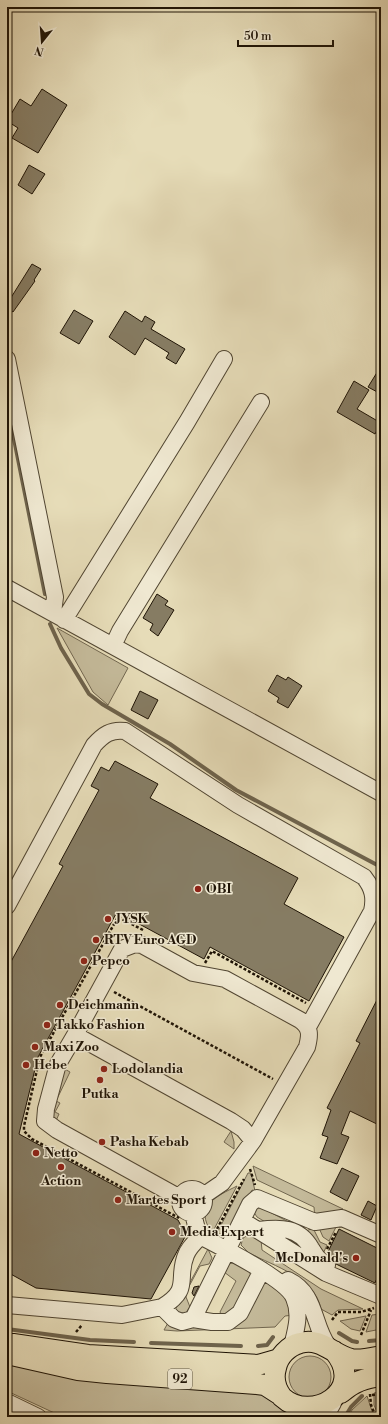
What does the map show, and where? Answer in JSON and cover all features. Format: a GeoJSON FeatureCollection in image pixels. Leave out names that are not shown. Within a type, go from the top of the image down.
{"type":"FeatureCollection","features":[{"type":"Feature","properties":{"kind":"main road","name":"92"},"geometry":{"type":"LineString","coordinates":[[7,1343],[88,1355],[258,1365],[285,1353],[306,1341],[331,1348],[351,1359],[365,1359],[381,1356]]}},
{"type":"Feature","properties":{"kind":"main road"},"geometry":{"type":"LineString","coordinates":[[331,1348],[340,1358],[344,1371],[344,1384],[333,1404]]}},
{"type":"Feature","properties":{"kind":"main road"},"geometry":{"type":"LineString","coordinates":[[285,1353],[275,1376],[289,1405]]}},
{"type":"Feature","properties":{"kind":"main road","name":"92"},"geometry":{"type":"LineString","coordinates":[[7,1354],[49,1364],[100,1373],[265,1385],[289,1405],[307,1411],[325,1408],[333,1404],[352,1384],[368,1378],[375,1383]]}},
{"type":"Feature","properties":{"kind":"street"},"geometry":{"type":"LineString","coordinates":[[7,359],[59,616]]}},
{"type":"Feature","properties":{"kind":"street"},"geometry":{"type":"LineString","coordinates":[[59,616],[188,422],[224,359]]}},
{"type":"Feature","properties":{"kind":"street"},"geometry":{"type":"LineString","coordinates":[[113,646],[120,631],[261,402]]}},
{"type":"Feature","properties":{"kind":"street"},"geometry":{"type":"LineString","coordinates":[[7,588],[381,793]]}},
{"type":"Feature","properties":{"kind":"street"},"geometry":{"type":"LineString","coordinates":[[7,906],[94,745],[106,734],[117,730],[126,731],[238,805],[364,877],[370,883],[374,893],[372,911],[308,1027]]}},
{"type":"Feature","properties":{"kind":"street"},"geometry":{"type":"LineString","coordinates":[[180,1198],[57,1130],[45,1121],[46,1109],[58,1064],[122,949],[135,944],[142,945],[192,973],[225,979],[300,1020],[308,1027],[310,1035],[307,1047],[254,1141],[222,1183],[203,1196]]}},
{"type":"Feature","properties":{"kind":"street"},"geometry":{"type":"LineString","coordinates":[[75,1035],[231,1121],[243,1129],[254,1141]]}},
{"type":"Feature","properties":{"kind":"street"},"geometry":{"type":"LineString","coordinates":[[190,1189],[198,1191],[203,1196],[204,1205],[193,1214],[184,1211],[180,1204],[180,1198],[183,1193],[190,1189]]}},
{"type":"Feature","properties":{"kind":"street"},"geometry":{"type":"LineString","coordinates":[[194,1319],[226,1250],[243,1221],[250,1204],[257,1198],[315,1222],[342,1218],[381,1235]]}},
{"type":"Feature","properties":{"kind":"street"},"geometry":{"type":"LineString","coordinates":[[193,1214],[197,1229],[202,1235],[262,1270],[292,1282],[303,1292],[312,1306],[320,1335],[331,1348]]}},
{"type":"Feature","properties":{"kind":"street"},"geometry":{"type":"LineString","coordinates":[[243,1221],[326,1273],[380,1296]]}},
{"type":"Feature","properties":{"kind":"street"},"geometry":{"type":"LineString","coordinates":[[7,1305],[122,1315],[162,1307],[177,1296],[181,1288],[186,1256],[202,1235]]}},
{"type":"Feature","properties":{"kind":"street"},"geometry":{"type":"LineString","coordinates":[[162,1307],[174,1319],[182,1322],[194,1319],[212,1322],[228,1322],[240,1312],[262,1270]]}},
{"type":"Feature","properties":{"kind":"street"},"geometry":{"type":"LineString","coordinates":[[262,1270],[294,1296],[298,1319],[285,1353]]}},
{"type":"Feature","properties":{"kind":"street"},"geometry":{"type":"LineString","coordinates":[[7,1402],[38,1417]]}},
{"type":"Feature","properties":{"kind":"path"},"geometry":{"type":"LineString","coordinates":[[85,976],[286,1086]]}},
{"type":"Feature","properties":{"kind":"path"},"geometry":{"type":"LineString","coordinates":[[250,1168],[257,1191],[257,1198]]}},
{"type":"Feature","properties":{"kind":"path"},"geometry":{"type":"LineString","coordinates":[[326,1252],[339,1226]]}},
{"type":"Feature","properties":{"kind":"path"},"geometry":{"type":"LineString","coordinates":[[362,1335],[371,1310],[376,1306],[380,1296]]}},
{"type":"Feature","properties":{"kind":"path"},"geometry":{"type":"LineString","coordinates":[[332,1320],[338,1312],[371,1310]]}},
{"type":"Feature","properties":{"kind":"path"},"geometry":{"type":"LineString","coordinates":[[375,1383],[370,1396],[376,1417]]}},
{"type":"Feature","properties":{"kind":"path"},"geometry":{"type":"LineString","coordinates":[[370,1396],[381,1394]]}},
{"type":"Feature","properties":{"kind":"shaded area"},"geometry":{"type":"Polygon","coordinates":[[[57,628],[128,668],[108,705],[93,692],[57,628]]]}},
{"type":"Feature","properties":{"kind":"shaded area"},"geometry":{"type":"Polygon","coordinates":[[[63,1068],[70,1072],[56,1101],[60,1103],[55,1112],[59,1114],[55,1123],[51,1121],[63,1068]]]}},
{"type":"Feature","properties":{"kind":"shaded area"},"geometry":{"type":"Polygon","coordinates":[[[231,1131],[234,1142],[234,1149],[224,1142],[231,1131]]]}},
{"type":"Feature","properties":{"kind":"shaded area"},"geometry":{"type":"Polygon","coordinates":[[[253,1166],[343,1209],[315,1219],[314,1207],[257,1180],[253,1166]]]}},
{"type":"Feature","properties":{"kind":"shaded area"},"geometry":{"type":"Polygon","coordinates":[[[248,1173],[251,1173],[255,1191],[252,1190],[235,1223],[230,1225],[225,1232],[216,1235],[248,1173]]]}},
{"type":"Feature","properties":{"kind":"shaded area"},"geometry":{"type":"Polygon","coordinates":[[[237,1186],[212,1233],[205,1216],[206,1209],[215,1198],[237,1186]]]}},
{"type":"Feature","properties":{"kind":"shaded area"},"geometry":{"type":"Polygon","coordinates":[[[260,1205],[264,1209],[306,1231],[313,1228],[320,1242],[327,1245],[322,1256],[257,1217],[253,1211],[260,1205]]]}},
{"type":"Feature","properties":{"kind":"shaded area"},"geometry":{"type":"Polygon","coordinates":[[[336,1227],[329,1241],[323,1237],[319,1228],[336,1227]]]}},
{"type":"Feature","properties":{"kind":"shaded area"},"geometry":{"type":"Polygon","coordinates":[[[250,1234],[261,1240],[262,1250],[321,1289],[363,1309],[338,1310],[332,1315],[321,1309],[317,1298],[311,1289],[302,1281],[281,1268],[249,1253],[241,1245],[243,1238],[250,1234]]]}},
{"type":"Feature","properties":{"kind":"shaded area"},"geometry":{"type":"Polygon","coordinates":[[[208,1249],[212,1258],[209,1264],[200,1266],[186,1292],[186,1297],[190,1307],[184,1315],[173,1314],[208,1249]]]}},
{"type":"Feature","properties":{"kind":"shaded area"},"geometry":{"type":"Polygon","coordinates":[[[233,1263],[248,1270],[252,1277],[251,1283],[229,1317],[221,1314],[220,1312],[236,1281],[224,1272],[228,1264],[233,1263]]]}},
{"type":"Feature","properties":{"kind":"shaded area"},"geometry":{"type":"Polygon","coordinates":[[[267,1283],[288,1297],[294,1315],[285,1316],[275,1327],[177,1331],[164,1330],[169,1321],[215,1328],[262,1284],[267,1283]]]}},
{"type":"Feature","properties":{"kind":"shaded area"},"geometry":{"type":"Polygon","coordinates":[[[381,1314],[381,1329],[366,1332],[372,1315],[381,1314]]]}},
{"type":"Feature","properties":{"kind":"shaded area"},"geometry":{"type":"Polygon","coordinates":[[[366,1316],[360,1331],[351,1329],[340,1321],[366,1316]]]}},
{"type":"Feature","properties":{"kind":"shaded area"},"geometry":{"type":"Polygon","coordinates":[[[306,1356],[314,1356],[322,1359],[328,1365],[331,1377],[328,1389],[322,1395],[314,1398],[306,1398],[298,1395],[292,1389],[289,1381],[289,1373],[292,1365],[298,1359],[306,1356]]]}},
{"type":"Feature","properties":{"kind":"shaded area"},"geometry":{"type":"Polygon","coordinates":[[[7,1361],[264,1393],[290,1417],[63,1417],[7,1391],[7,1361]]]}},
{"type":"Feature","properties":{"kind":"shaded area"},"geometry":{"type":"Polygon","coordinates":[[[381,1392],[381,1417],[379,1417],[374,1405],[374,1393],[381,1392]]]}},
{"type":"Feature","properties":{"kind":"shaded area"},"geometry":{"type":"Polygon","coordinates":[[[367,1396],[374,1417],[348,1417],[352,1410],[367,1396]]]}},
{"type":"Feature","properties":{"kind":"building"},"geometry":{"type":"Polygon","coordinates":[[[42,89],[67,105],[38,153],[12,138],[18,128],[7,121],[20,99],[31,106],[42,89]]]}},
{"type":"Feature","properties":{"kind":"building"},"geometry":{"type":"Polygon","coordinates":[[[29,165],[45,174],[32,194],[18,185],[29,165]]]}},
{"type":"Feature","properties":{"kind":"building"},"geometry":{"type":"Polygon","coordinates":[[[32,264],[41,269],[34,280],[35,281],[13,312],[7,308],[7,304],[32,264]]]}},
{"type":"Feature","properties":{"kind":"building"},"geometry":{"type":"Polygon","coordinates":[[[74,310],[93,321],[79,344],[60,333],[74,310]]]}},
{"type":"Feature","properties":{"kind":"building"},"geometry":{"type":"Polygon","coordinates":[[[125,311],[142,322],[145,316],[155,322],[151,329],[185,349],[176,364],[166,358],[169,353],[145,338],[135,355],[109,337],[125,311]]]}},
{"type":"Feature","properties":{"kind":"building"},"geometry":{"type":"Polygon","coordinates":[[[381,366],[381,394],[368,387],[381,366]]]}},
{"type":"Feature","properties":{"kind":"building"},"geometry":{"type":"Polygon","coordinates":[[[354,381],[369,390],[357,409],[381,423],[375,434],[337,412],[354,381]]]}},
{"type":"Feature","properties":{"kind":"building"},"geometry":{"type":"Polygon","coordinates":[[[157,594],[168,601],[165,605],[174,610],[158,636],[150,630],[153,624],[143,618],[157,594]]]}},
{"type":"Feature","properties":{"kind":"building"},"geometry":{"type":"Polygon","coordinates":[[[277,675],[286,680],[288,677],[302,686],[288,708],[277,702],[279,698],[268,691],[277,675]]]}},
{"type":"Feature","properties":{"kind":"building"},"geometry":{"type":"Polygon","coordinates":[[[140,691],[158,700],[148,719],[131,710],[140,691]]]}},
{"type":"Feature","properties":{"kind":"building"},"geometry":{"type":"Polygon","coordinates":[[[115,761],[158,784],[150,798],[298,878],[284,904],[344,937],[309,1001],[210,947],[204,959],[117,912],[38,1057],[19,1134],[178,1220],[186,1235],[151,1299],[36,1288],[7,1272],[7,969],[63,866],[59,864],[99,790],[91,786],[101,767],[109,771],[115,761]]]}},
{"type":"Feature","properties":{"kind":"building"},"geometry":{"type":"Polygon","coordinates":[[[381,992],[381,1126],[350,1111],[341,1134],[349,1137],[337,1164],[320,1158],[328,1137],[322,1135],[331,1110],[327,1108],[360,1043],[356,1041],[381,992]]]}},
{"type":"Feature","properties":{"kind":"building"},"geometry":{"type":"Polygon","coordinates":[[[342,1168],[359,1176],[347,1201],[330,1192],[342,1168]]]}},
{"type":"Feature","properties":{"kind":"building"},"geometry":{"type":"Polygon","coordinates":[[[368,1201],[377,1206],[371,1220],[361,1215],[368,1201]]]}},
{"type":"Feature","properties":{"kind":"building","name":"McDonald's"},"geometry":{"type":"Polygon","coordinates":[[[339,1229],[381,1250],[381,1283],[376,1280],[375,1283],[336,1264],[335,1260],[327,1254],[339,1229]]]}},
{"type":"Feature","properties":{"kind":"building"},"geometry":{"type":"Polygon","coordinates":[[[199,1286],[194,1296],[192,1293],[194,1287],[199,1286]]]}},
{"type":"Feature","properties":{"kind":"waterway"},"geometry":{"type":"LineString","coordinates":[[7,404],[45,594]]}},
{"type":"Feature","properties":{"kind":"waterway"},"geometry":{"type":"LineString","coordinates":[[50,624],[61,648],[89,694],[102,704],[170,744],[236,790],[381,867]]}},
{"type":"Feature","properties":{"kind":"waterway"},"geometry":{"type":"LineString","coordinates":[[7,1329],[90,1340],[134,1342]]}},
{"type":"Feature","properties":{"kind":"waterway"},"geometry":{"type":"LineString","coordinates":[[339,1333],[352,1341],[357,1342]]}},
{"type":"Feature","properties":{"kind":"waterway"},"geometry":{"type":"LineString","coordinates":[[258,1346],[267,1345],[273,1337]]}},
{"type":"Feature","properties":{"kind":"waterway"},"geometry":{"type":"LineString","coordinates":[[369,1341],[381,1340]]}},
{"type":"Feature","properties":{"kind":"waterway"},"geometry":{"type":"LineString","coordinates":[[151,1343],[241,1346]]}},
{"type":"Feature","properties":{"kind":"waterway"},"geometry":{"type":"LineString","coordinates":[[345,1417],[351,1407],[362,1396]]}},
{"type":"Feature","properties":{"kind":"place","name":"OBI"},"geometry":{"type":"Point","coordinates":[198,889]}},
{"type":"Feature","properties":{"kind":"place","name":"JYSK"},"geometry":{"type":"Point","coordinates":[108,919]}},
{"type":"Feature","properties":{"kind":"place","name":"RTV Euro AGD"},"geometry":{"type":"Point","coordinates":[96,940]}},
{"type":"Feature","properties":{"kind":"place","name":"Pepco"},"geometry":{"type":"Point","coordinates":[84,961]}},
{"type":"Feature","properties":{"kind":"place","name":"Deichmann"},"geometry":{"type":"Point","coordinates":[60,1005]}},
{"type":"Feature","properties":{"kind":"place","name":"Takko Fashion"},"geometry":{"type":"Point","coordinates":[47,1025]}},
{"type":"Feature","properties":{"kind":"place","name":"Maxi Zoo"},"geometry":{"type":"Point","coordinates":[35,1047]}},
{"type":"Feature","properties":{"kind":"place","name":"Hebe"},"geometry":{"type":"Point","coordinates":[26,1065]}},
{"type":"Feature","properties":{"kind":"place","name":"Lodolandia"},"geometry":{"type":"Point","coordinates":[104,1069]}},
{"type":"Feature","properties":{"kind":"place","name":"Putka"},"geometry":{"type":"Point","coordinates":[100,1080]}},
{"type":"Feature","properties":{"kind":"place","name":"Pasha Kebab"},"geometry":{"type":"Point","coordinates":[102,1142]}},
{"type":"Feature","properties":{"kind":"place","name":"Netto"},"geometry":{"type":"Point","coordinates":[36,1153]}},
{"type":"Feature","properties":{"kind":"place","name":"Action"},"geometry":{"type":"Point","coordinates":[61,1167]}},
{"type":"Feature","properties":{"kind":"place","name":"Martes Sport"},"geometry":{"type":"Point","coordinates":[118,1200]}},
{"type":"Feature","properties":{"kind":"place","name":"Media Expert"},"geometry":{"type":"Point","coordinates":[172,1232]}},
{"type":"Feature","properties":{"kind":"place","name":"McDonald's"},"geometry":{"type":"Point","coordinates":[356,1258]}}]}
